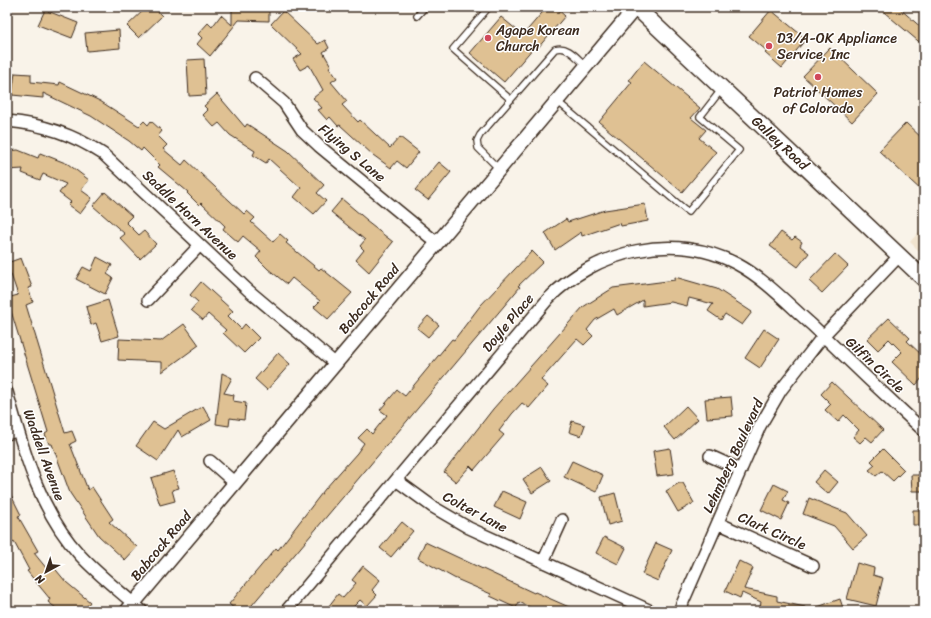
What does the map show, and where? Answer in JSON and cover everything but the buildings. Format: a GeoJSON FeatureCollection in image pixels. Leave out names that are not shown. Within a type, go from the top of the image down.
{"type":"FeatureCollection","features":[{"type":"Feature","properties":{"kind":"main road","name":"Galley Road"},"geometry":{"type":"LineString","coordinates":[[636,7],[924,279]]}},
{"type":"Feature","properties":{"kind":"street","name":"Babcock Road"},"geometry":{"type":"LineString","coordinates":[[134,608],[235,483],[636,7]]}},
{"type":"Feature","properties":{"kind":"street","name":"Flying S Lane"},"geometry":{"type":"LineString","coordinates":[[255,78],[284,103],[302,130],[319,146],[437,243]]}},
{"type":"Feature","properties":{"kind":"street","name":"Saddle Horn Avenue"},"geometry":{"type":"LineString","coordinates":[[7,121],[46,127],[86,142],[102,154],[248,290],[336,364]]}},
{"type":"Feature","properties":{"kind":"street"},"geometry":{"type":"LineString","coordinates":[[148,300],[200,245]]}},
{"type":"Feature","properties":{"kind":"street","name":"Doyle Place"},"geometry":{"type":"LineString","coordinates":[[286,611],[548,299],[560,286],[582,270],[604,260],[648,249],[694,250],[718,256],[736,264],[770,287],[823,336]]}},
{"type":"Feature","properties":{"kind":"street","name":"Lehmberg Boulevard"},"geometry":{"type":"LineString","coordinates":[[679,611],[760,426],[781,390],[823,336],[900,255]]}},
{"type":"Feature","properties":{"kind":"street","name":"Gilfin Circle"},"geometry":{"type":"LineString","coordinates":[[823,336],[924,431]]}},
{"type":"Feature","properties":{"kind":"street","name":"Waddell Avenue"},"geometry":{"type":"LineString","coordinates":[[7,392],[37,487],[49,512],[63,535],[94,570],[134,608]]}},
{"type":"Feature","properties":{"kind":"street"},"geometry":{"type":"LineString","coordinates":[[7,434],[18,430]]}},
{"type":"Feature","properties":{"kind":"street"},"geometry":{"type":"LineString","coordinates":[[710,456],[741,470]]}},
{"type":"Feature","properties":{"kind":"street"},"geometry":{"type":"LineString","coordinates":[[210,461],[235,483]]}},
{"type":"Feature","properties":{"kind":"street","name":"Colter Lane"},"geometry":{"type":"LineString","coordinates":[[396,480],[453,520],[651,611]]}},
{"type":"Feature","properties":{"kind":"street"},"geometry":{"type":"LineString","coordinates":[[543,562],[562,520]]}},
{"type":"Feature","properties":{"kind":"street","name":"Clark Circle"},"geometry":{"type":"LineString","coordinates":[[718,523],[813,566]]}},
{"type":"Feature","properties":{"kind":"lane"},"geometry":{"type":"LineString","coordinates":[[416,16],[425,7]]}},
{"type":"Feature","properties":{"kind":"lane"},"geometry":{"type":"LineString","coordinates":[[489,7],[453,49],[510,99]]}},
{"type":"Feature","properties":{"kind":"lane"},"geometry":{"type":"LineString","coordinates":[[499,169],[478,148],[477,141],[480,135],[510,99],[555,49],[566,49],[586,66]]}},
{"type":"Feature","properties":{"kind":"lane"},"geometry":{"type":"LineString","coordinates":[[557,100],[688,212],[739,150],[700,117],[722,88]]}},
{"type":"Feature","properties":{"kind":"shaded area"},"geometry":{"type":"Polygon","coordinates":[[[924,226],[924,256],[910,242],[924,226]]]}},
{"type":"Feature","properties":{"kind":"place","name":"Agape Korean Church"},"geometry":{"type":"Point","coordinates":[488,38]}},
{"type":"Feature","properties":{"kind":"place","name":"D3/A-OK Appliance Service, Inc"},"geometry":{"type":"Point","coordinates":[769,46]}},
{"type":"Feature","properties":{"kind":"place","name":"Patriot Homes of Colorado"},"geometry":{"type":"Point","coordinates":[818,77]}}]}
